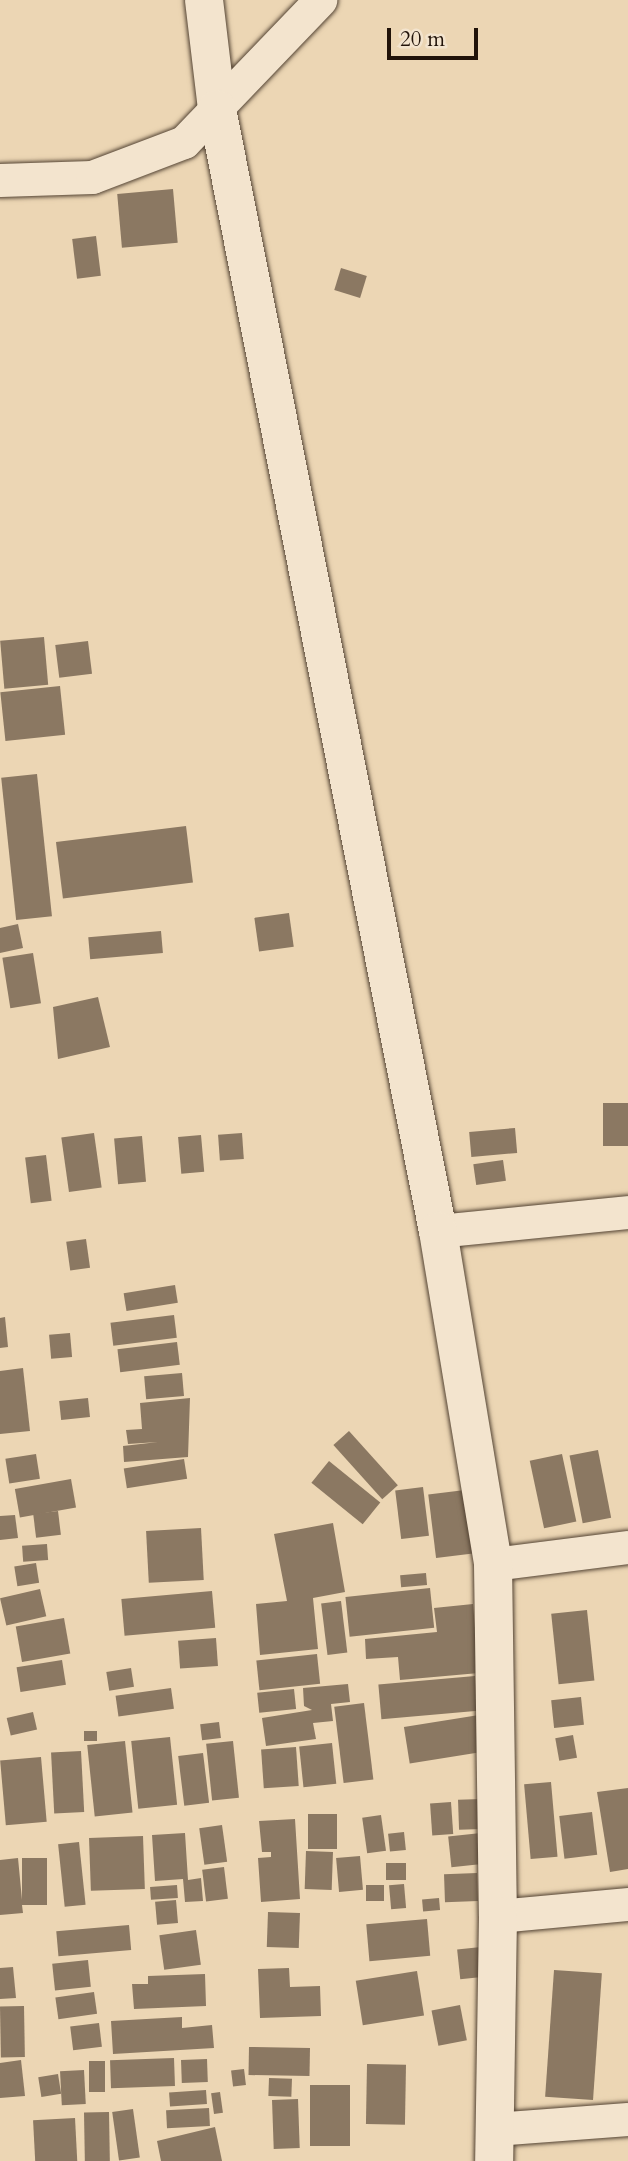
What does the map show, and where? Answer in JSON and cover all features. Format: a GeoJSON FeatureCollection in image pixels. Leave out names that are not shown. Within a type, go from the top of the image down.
{"type":"FeatureCollection","features":[{"type":"Feature","properties":{"kind":"street"},"geometry":{"type":"LineString","coordinates":[[204,0],[216,109],[438,1231],[493,1564],[498,1916],[494,2145],[628,2119]]}},
{"type":"Feature","properties":{"kind":"street"},"geometry":{"type":"LineString","coordinates":[[0,180],[92,177],[184,142],[320,0]]}},
{"type":"Feature","properties":{"kind":"street"},"geometry":{"type":"LineString","coordinates":[[438,1231],[628,1212]]}},
{"type":"Feature","properties":{"kind":"street"},"geometry":{"type":"LineString","coordinates":[[493,1564],[628,1547]]}},
{"type":"Feature","properties":{"kind":"street"},"geometry":{"type":"LineString","coordinates":[[498,1916],[628,1904]]}},
{"type":"Feature","properties":{"kind":"building"},"geometry":{"type":"Polygon","coordinates":[[[173,189],[178,243],[122,248],[117,194],[173,189]]]}},
{"type":"Feature","properties":{"kind":"building"},"geometry":{"type":"Polygon","coordinates":[[[96,236],[101,276],[77,279],[72,239],[96,236]]]}},
{"type":"Feature","properties":{"kind":"building"},"geometry":{"type":"Polygon","coordinates":[[[341,268],[367,276],[360,298],[334,290],[341,268]]]}},
{"type":"Feature","properties":{"kind":"building"},"geometry":{"type":"Polygon","coordinates":[[[44,637],[48,685],[4,689],[0,641],[44,637]]]}},
{"type":"Feature","properties":{"kind":"building"},"geometry":{"type":"Polygon","coordinates":[[[88,641],[92,674],[59,678],[55,645],[88,641]]]}},
{"type":"Feature","properties":{"kind":"building"},"geometry":{"type":"Polygon","coordinates":[[[60,686],[65,735],[5,741],[0,692],[60,686]]]}},
{"type":"Feature","properties":{"kind":"building"},"geometry":{"type":"Polygon","coordinates":[[[37,774],[52,916],[16,920],[1,778],[37,774]]]}},
{"type":"Feature","properties":{"kind":"building"},"geometry":{"type":"Polygon","coordinates":[[[186,826],[193,883],[63,899],[56,842],[186,826]]]}},
{"type":"Feature","properties":{"kind":"building"},"geometry":{"type":"Polygon","coordinates":[[[289,913],[294,947],[259,952],[254,918],[289,913]]]}},
{"type":"Feature","properties":{"kind":"building"},"geometry":{"type":"Polygon","coordinates":[[[18,924],[23,948],[0,953],[0,928],[18,924]]]}},
{"type":"Feature","properties":{"kind":"building"},"geometry":{"type":"Polygon","coordinates":[[[161,931],[163,953],[90,959],[88,937],[161,931]]]}},
{"type":"Feature","properties":{"kind":"building"},"geometry":{"type":"Polygon","coordinates":[[[33,953],[41,1003],[10,1008],[2,958],[33,953]]]}},
{"type":"Feature","properties":{"kind":"building"},"geometry":{"type":"Polygon","coordinates":[[[98,997],[110,1047],[58,1059],[53,1007],[98,997]]]}},
{"type":"Feature","properties":{"kind":"building"},"geometry":{"type":"Polygon","coordinates":[[[603,1103],[628,1103],[628,1146],[603,1146],[603,1103]]]}},
{"type":"Feature","properties":{"kind":"building"},"geometry":{"type":"Polygon","coordinates":[[[515,1128],[517,1153],[471,1157],[469,1132],[515,1128]]]}},
{"type":"Feature","properties":{"kind":"building"},"geometry":{"type":"Polygon","coordinates":[[[94,1133],[102,1187],[69,1192],[61,1138],[94,1133]]]}},
{"type":"Feature","properties":{"kind":"building"},"geometry":{"type":"Polygon","coordinates":[[[242,1133],[244,1159],[220,1161],[218,1135],[242,1133]]]}},
{"type":"Feature","properties":{"kind":"building"},"geometry":{"type":"Polygon","coordinates":[[[201,1135],[204,1172],[181,1174],[178,1137],[201,1135]]]}},
{"type":"Feature","properties":{"kind":"building"},"geometry":{"type":"Polygon","coordinates":[[[142,1136],[146,1182],[118,1184],[114,1138],[142,1136]]]}},
{"type":"Feature","properties":{"kind":"building"},"geometry":{"type":"Polygon","coordinates":[[[46,1155],[52,1201],[31,1203],[25,1158],[46,1155]]]}},
{"type":"Feature","properties":{"kind":"building"},"geometry":{"type":"Polygon","coordinates":[[[503,1160],[506,1181],[476,1185],[473,1164],[503,1160]]]}},
{"type":"Feature","properties":{"kind":"building"},"geometry":{"type":"Polygon","coordinates":[[[86,1239],[90,1268],[70,1271],[66,1242],[86,1239]]]}},
{"type":"Feature","properties":{"kind":"building"},"geometry":{"type":"Polygon","coordinates":[[[175,1285],[178,1303],[126,1311],[124,1293],[175,1285]]]}},
{"type":"Feature","properties":{"kind":"building"},"geometry":{"type":"Polygon","coordinates":[[[174,1315],[177,1338],[113,1346],[110,1323],[174,1315]]]}},
{"type":"Feature","properties":{"kind":"building"},"geometry":{"type":"Polygon","coordinates":[[[5,1317],[8,1347],[0,1348],[0,1318],[5,1317]]]}},
{"type":"Feature","properties":{"kind":"building"},"geometry":{"type":"Polygon","coordinates":[[[70,1333],[72,1357],[51,1359],[49,1335],[70,1333]]]}},
{"type":"Feature","properties":{"kind":"building"},"geometry":{"type":"Polygon","coordinates":[[[177,1342],[180,1365],[120,1372],[117,1349],[177,1342]]]}},
{"type":"Feature","properties":{"kind":"building"},"geometry":{"type":"Polygon","coordinates":[[[23,1368],[30,1431],[0,1434],[0,1371],[23,1368]]]}},
{"type":"Feature","properties":{"kind":"building"},"geometry":{"type":"Polygon","coordinates":[[[182,1373],[184,1396],[146,1399],[144,1376],[182,1373]]]}},
{"type":"Feature","properties":{"kind":"building"},"geometry":{"type":"Polygon","coordinates":[[[88,1398],[90,1417],[61,1420],[59,1401],[88,1398]]]}},
{"type":"Feature","properties":{"kind":"building"},"geometry":{"type":"Polygon","coordinates":[[[190,1398],[188,1457],[124,1462],[123,1446],[158,1442],[128,1444],[126,1430],[142,1429],[140,1403],[190,1398]]]}},
{"type":"Feature","properties":{"kind":"building"},"geometry":{"type":"Polygon","coordinates":[[[349,1431],[398,1485],[382,1499],[333,1445],[349,1431]]]}},
{"type":"Feature","properties":{"kind":"building"},"geometry":{"type":"Polygon","coordinates":[[[598,1450],[611,1518],[583,1523],[570,1456],[598,1450]]]}},
{"type":"Feature","properties":{"kind":"building"},"geometry":{"type":"Polygon","coordinates":[[[36,1454],[40,1479],[9,1484],[5,1459],[36,1454]]]}},
{"type":"Feature","properties":{"kind":"building"},"geometry":{"type":"Polygon","coordinates":[[[562,1454],[576,1521],[544,1528],[530,1461],[562,1454]]]}},
{"type":"Feature","properties":{"kind":"building"},"geometry":{"type":"Polygon","coordinates":[[[184,1459],[187,1479],[127,1488],[124,1469],[184,1459]]]}},
{"type":"Feature","properties":{"kind":"building"},"geometry":{"type":"Polygon","coordinates":[[[329,1461],[380,1503],[363,1524],[311,1483],[329,1461]]]}},
{"type":"Feature","properties":{"kind":"building"},"geometry":{"type":"Polygon","coordinates":[[[71,1479],[76,1508],[20,1517],[15,1489],[71,1479]]]}},
{"type":"Feature","properties":{"kind":"building"},"geometry":{"type":"Polygon","coordinates":[[[423,1487],[429,1536],[401,1539],[395,1490],[423,1487]]]}},
{"type":"Feature","properties":{"kind":"building"},"geometry":{"type":"Polygon","coordinates":[[[465,1490],[473,1554],[436,1558],[428,1495],[465,1490]]]}},
{"type":"Feature","properties":{"kind":"building"},"geometry":{"type":"Polygon","coordinates":[[[58,1511],[61,1535],[36,1538],[33,1514],[58,1511]]]}},
{"type":"Feature","properties":{"kind":"building"},"geometry":{"type":"Polygon","coordinates":[[[15,1515],[18,1538],[0,1540],[0,1516],[15,1515]]]}},
{"type":"Feature","properties":{"kind":"building"},"geometry":{"type":"Polygon","coordinates":[[[333,1523],[345,1592],[313,1598],[318,1649],[260,1655],[256,1604],[287,1601],[274,1534],[333,1523]]]}},
{"type":"Feature","properties":{"kind":"building"},"geometry":{"type":"Polygon","coordinates":[[[201,1528],[204,1580],[149,1583],[146,1531],[201,1528]]]}},
{"type":"Feature","properties":{"kind":"building"},"geometry":{"type":"Polygon","coordinates":[[[47,1544],[48,1560],[23,1562],[22,1546],[47,1544]]]}},
{"type":"Feature","properties":{"kind":"building"},"geometry":{"type":"Polygon","coordinates":[[[36,1563],[39,1583],[17,1586],[14,1566],[36,1563]]]}},
{"type":"Feature","properties":{"kind":"building"},"geometry":{"type":"Polygon","coordinates":[[[426,1573],[427,1585],[401,1587],[400,1575],[426,1573]]]}},
{"type":"Feature","properties":{"kind":"building"},"geometry":{"type":"Polygon","coordinates":[[[430,1588],[434,1628],[350,1637],[345,1597],[430,1588]]]}},
{"type":"Feature","properties":{"kind":"building"},"geometry":{"type":"Polygon","coordinates":[[[40,1589],[46,1616],[6,1626],[0,1598],[40,1589]]]}},
{"type":"Feature","properties":{"kind":"building"},"geometry":{"type":"Polygon","coordinates":[[[212,1591],[215,1628],[125,1636],[121,1599],[212,1591]]]}},
{"type":"Feature","properties":{"kind":"building"},"geometry":{"type":"Polygon","coordinates":[[[341,1601],[347,1653],[327,1655],[321,1603],[341,1601]]]}},
{"type":"Feature","properties":{"kind":"building"},"geometry":{"type":"Polygon","coordinates":[[[473,1604],[479,1673],[400,1680],[398,1657],[366,1659],[365,1639],[437,1632],[434,1608],[473,1604]]]}},
{"type":"Feature","properties":{"kind":"building"},"geometry":{"type":"Polygon","coordinates":[[[587,1610],[594,1681],[559,1684],[551,1614],[587,1610]]]}},
{"type":"Feature","properties":{"kind":"building"},"geometry":{"type":"Polygon","coordinates":[[[64,1618],[70,1653],[22,1662],[16,1627],[64,1618]]]}},
{"type":"Feature","properties":{"kind":"building"},"geometry":{"type":"Polygon","coordinates":[[[216,1638],[218,1666],[180,1669],[178,1641],[216,1638]]]}},
{"type":"Feature","properties":{"kind":"building"},"geometry":{"type":"Polygon","coordinates":[[[317,1654],[320,1684],[259,1690],[256,1660],[317,1654]]]}},
{"type":"Feature","properties":{"kind":"building"},"geometry":{"type":"Polygon","coordinates":[[[62,1660],[66,1685],[20,1692],[17,1667],[62,1660]]]}},
{"type":"Feature","properties":{"kind":"building"},"geometry":{"type":"Polygon","coordinates":[[[131,1668],[134,1687],[109,1691],[106,1672],[131,1668]]]}},
{"type":"Feature","properties":{"kind":"building"},"geometry":{"type":"Polygon","coordinates":[[[475,1676],[478,1711],[381,1719],[378,1684],[475,1676]]]}},
{"type":"Feature","properties":{"kind":"building"},"geometry":{"type":"Polygon","coordinates":[[[348,1684],[350,1702],[331,1704],[333,1721],[313,1723],[316,1739],[266,1746],[262,1718],[312,1710],[304,1706],[303,1688],[348,1684]]]}},
{"type":"Feature","properties":{"kind":"building"},"geometry":{"type":"Polygon","coordinates":[[[171,1688],[174,1709],[118,1717],[116,1696],[171,1688]]]}},
{"type":"Feature","properties":{"kind":"building"},"geometry":{"type":"Polygon","coordinates":[[[294,1689],[296,1709],[259,1713],[257,1693],[294,1689]]]}},
{"type":"Feature","properties":{"kind":"building"},"geometry":{"type":"Polygon","coordinates":[[[581,1697],[584,1725],[554,1728],[551,1700],[581,1697]]]}},
{"type":"Feature","properties":{"kind":"building"},"geometry":{"type":"Polygon","coordinates":[[[364,1703],[373,1779],[344,1783],[334,1707],[364,1703]]]}},
{"type":"Feature","properties":{"kind":"building"},"geometry":{"type":"Polygon","coordinates":[[[33,1712],[37,1730],[11,1736],[7,1718],[33,1712]]]}},
{"type":"Feature","properties":{"kind":"building"},"geometry":{"type":"Polygon","coordinates":[[[479,1715],[485,1752],[410,1763],[404,1727],[479,1715]]]}},
{"type":"Feature","properties":{"kind":"building"},"geometry":{"type":"Polygon","coordinates":[[[219,1722],[221,1738],[202,1740],[200,1724],[219,1722]]]}},
{"type":"Feature","properties":{"kind":"building"},"geometry":{"type":"Polygon","coordinates":[[[84,1731],[97,1731],[97,1741],[84,1741],[84,1731]]]}},
{"type":"Feature","properties":{"kind":"building"},"geometry":{"type":"Polygon","coordinates":[[[573,1735],[577,1758],[559,1761],[555,1738],[573,1735]]]}},
{"type":"Feature","properties":{"kind":"building"},"geometry":{"type":"Polygon","coordinates":[[[170,1737],[177,1805],[138,1809],[131,1741],[170,1737]]]}},
{"type":"Feature","properties":{"kind":"building"},"geometry":{"type":"Polygon","coordinates":[[[125,1741],[133,1813],[95,1817],[87,1745],[125,1741]]]}},
{"type":"Feature","properties":{"kind":"building"},"geometry":{"type":"Polygon","coordinates":[[[233,1741],[239,1798],[212,1801],[206,1744],[233,1741]]]}},
{"type":"Feature","properties":{"kind":"building"},"geometry":{"type":"Polygon","coordinates":[[[332,1743],[336,1784],[303,1787],[299,1746],[332,1743]]]}},
{"type":"Feature","properties":{"kind":"building"},"geometry":{"type":"Polygon","coordinates":[[[296,1747],[299,1786],[264,1788],[261,1749],[296,1747]]]}},
{"type":"Feature","properties":{"kind":"building"},"geometry":{"type":"Polygon","coordinates":[[[81,1751],[84,1812],[54,1813],[51,1753],[81,1751]]]}},
{"type":"Feature","properties":{"kind":"building"},"geometry":{"type":"Polygon","coordinates":[[[203,1753],[209,1803],[184,1806],[178,1756],[203,1753]]]}},
{"type":"Feature","properties":{"kind":"building"},"geometry":{"type":"Polygon","coordinates":[[[41,1757],[47,1822],[6,1825],[0,1761],[41,1757]]]}},
{"type":"Feature","properties":{"kind":"building"},"geometry":{"type":"Polygon","coordinates":[[[551,1782],[558,1857],[531,1859],[524,1784],[551,1782]]]}},
{"type":"Feature","properties":{"kind":"building"},"geometry":{"type":"Polygon","coordinates":[[[628,1788],[628,1869],[610,1872],[597,1792],[628,1788]]]}},
{"type":"Feature","properties":{"kind":"building"},"geometry":{"type":"Polygon","coordinates":[[[481,1799],[482,1829],[459,1830],[458,1800],[481,1799]]]}},
{"type":"Feature","properties":{"kind":"building"},"geometry":{"type":"Polygon","coordinates":[[[451,1802],[453,1834],[432,1835],[430,1803],[451,1802]]]}},
{"type":"Feature","properties":{"kind":"building"},"geometry":{"type":"Polygon","coordinates":[[[592,1812],[597,1855],[564,1859],[559,1816],[592,1812]]]}},
{"type":"Feature","properties":{"kind":"building"},"geometry":{"type":"Polygon","coordinates":[[[308,1814],[337,1814],[337,1849],[308,1849],[308,1814]]]}},
{"type":"Feature","properties":{"kind":"building"},"geometry":{"type":"Polygon","coordinates":[[[381,1815],[386,1851],[367,1853],[362,1818],[381,1815]]]}},
{"type":"Feature","properties":{"kind":"building"},"geometry":{"type":"Polygon","coordinates":[[[295,1819],[300,1899],[261,1902],[258,1858],[271,1857],[271,1852],[262,1852],[259,1821],[295,1819]]]}},
{"type":"Feature","properties":{"kind":"building"},"geometry":{"type":"Polygon","coordinates":[[[222,1825],[227,1862],[204,1865],[199,1828],[222,1825]]]}},
{"type":"Feature","properties":{"kind":"building"},"geometry":{"type":"Polygon","coordinates":[[[404,1832],[406,1850],[390,1852],[388,1834],[404,1832]]]}},
{"type":"Feature","properties":{"kind":"building"},"geometry":{"type":"Polygon","coordinates":[[[185,1833],[188,1880],[201,1878],[203,1901],[185,1902],[183,1879],[155,1881],[152,1835],[185,1833]]]}},
{"type":"Feature","properties":{"kind":"building"},"geometry":{"type":"Polygon","coordinates":[[[481,1833],[484,1864],[451,1867],[448,1836],[481,1833]]]}},
{"type":"Feature","properties":{"kind":"building"},"geometry":{"type":"Polygon","coordinates":[[[143,1836],[145,1889],[91,1891],[89,1838],[143,1836]]]}},
{"type":"Feature","properties":{"kind":"building"},"geometry":{"type":"Polygon","coordinates":[[[79,1842],[86,1905],[65,1907],[58,1844],[79,1842]]]}},
{"type":"Feature","properties":{"kind":"building"},"geometry":{"type":"Polygon","coordinates":[[[306,1851],[333,1852],[332,1890],[305,1889],[306,1851]]]}},
{"type":"Feature","properties":{"kind":"building"},"geometry":{"type":"Polygon","coordinates":[[[360,1856],[363,1890],[339,1892],[336,1858],[360,1856]]]}},
{"type":"Feature","properties":{"kind":"building"},"geometry":{"type":"Polygon","coordinates":[[[18,1858],[22,1900],[22,1858],[47,1858],[47,1905],[22,1905],[23,1913],[0,1915],[0,1860],[18,1858]]]}},
{"type":"Feature","properties":{"kind":"building"},"geometry":{"type":"Polygon","coordinates":[[[386,1863],[406,1863],[406,1880],[386,1880],[386,1863]]]}},
{"type":"Feature","properties":{"kind":"building"},"geometry":{"type":"Polygon","coordinates":[[[224,1867],[228,1899],[206,1901],[202,1870],[224,1867]]]}},
{"type":"Feature","properties":{"kind":"building"},"geometry":{"type":"Polygon","coordinates":[[[477,1873],[478,1901],[445,1902],[444,1874],[477,1873]]]}},
{"type":"Feature","properties":{"kind":"building"},"geometry":{"type":"Polygon","coordinates":[[[404,1884],[406,1908],[391,1909],[389,1885],[404,1884]]]}},
{"type":"Feature","properties":{"kind":"building"},"geometry":{"type":"Polygon","coordinates":[[[177,1885],[178,1898],[151,1900],[150,1887],[177,1885]]]}},
{"type":"Feature","properties":{"kind":"building"},"geometry":{"type":"Polygon","coordinates":[[[366,1885],[384,1885],[384,1901],[366,1901],[366,1885]]]}},
{"type":"Feature","properties":{"kind":"building"},"geometry":{"type":"Polygon","coordinates":[[[439,1898],[440,1910],[423,1911],[422,1899],[439,1898]]]}},
{"type":"Feature","properties":{"kind":"building"},"geometry":{"type":"Polygon","coordinates":[[[176,1900],[178,1923],[157,1925],[155,1902],[176,1900]]]}},
{"type":"Feature","properties":{"kind":"building"},"geometry":{"type":"Polygon","coordinates":[[[268,1912],[300,1913],[299,1948],[267,1947],[268,1912]]]}},
{"type":"Feature","properties":{"kind":"building"},"geometry":{"type":"Polygon","coordinates":[[[427,1919],[430,1956],[369,1961],[366,1924],[427,1919]]]}},
{"type":"Feature","properties":{"kind":"building"},"geometry":{"type":"Polygon","coordinates":[[[129,1925],[131,1950],[58,1956],[56,1931],[129,1925]]]}},
{"type":"Feature","properties":{"kind":"building"},"geometry":{"type":"Polygon","coordinates":[[[196,1930],[201,1965],[164,1970],[159,1935],[196,1930]]]}},
{"type":"Feature","properties":{"kind":"building"},"geometry":{"type":"Polygon","coordinates":[[[481,1947],[484,1977],[460,1979],[457,1950],[481,1947]]]}},
{"type":"Feature","properties":{"kind":"building"},"geometry":{"type":"Polygon","coordinates":[[[88,1960],[91,1987],[55,1991],[52,1964],[88,1960]]]}},
{"type":"Feature","properties":{"kind":"building"},"geometry":{"type":"Polygon","coordinates":[[[13,1967],[16,1998],[0,1999],[0,1968],[13,1967]]]}},
{"type":"Feature","properties":{"kind":"building"},"geometry":{"type":"Polygon","coordinates":[[[289,1968],[290,1987],[320,1986],[321,2016],[260,2018],[258,1969],[289,1968]]]}},
{"type":"Feature","properties":{"kind":"building"},"geometry":{"type":"Polygon","coordinates":[[[554,1970],[602,1973],[593,2100],[545,2097],[554,1970]]]}},
{"type":"Feature","properties":{"kind":"building"},"geometry":{"type":"Polygon","coordinates":[[[417,1971],[424,2015],[363,2025],[356,1981],[417,1971]]]}},
{"type":"Feature","properties":{"kind":"building"},"geometry":{"type":"Polygon","coordinates":[[[205,1974],[206,2006],[134,2009],[132,1984],[148,1984],[148,1976],[205,1974]]]}},
{"type":"Feature","properties":{"kind":"building"},"geometry":{"type":"Polygon","coordinates":[[[94,1992],[97,2014],[58,2019],[55,1997],[94,1992]]]}},
{"type":"Feature","properties":{"kind":"building"},"geometry":{"type":"Polygon","coordinates":[[[460,2005],[467,2040],[438,2046],[432,2011],[460,2005]]]}},
{"type":"Feature","properties":{"kind":"building"},"geometry":{"type":"Polygon","coordinates":[[[0,2006],[24,2006],[25,2057],[1,2057],[0,2006]]]}},
{"type":"Feature","properties":{"kind":"building"},"geometry":{"type":"Polygon","coordinates":[[[182,2017],[182,2028],[212,2025],[214,2048],[113,2054],[111,2021],[182,2017]]]}},
{"type":"Feature","properties":{"kind":"building"},"geometry":{"type":"Polygon","coordinates":[[[99,2023],[102,2047],[73,2050],[70,2027],[99,2023]]]}},
{"type":"Feature","properties":{"kind":"building"},"geometry":{"type":"Polygon","coordinates":[[[249,2047],[310,2048],[310,2076],[249,2075],[249,2047]]]}},
{"type":"Feature","properties":{"kind":"building"},"geometry":{"type":"Polygon","coordinates":[[[174,2058],[175,2086],[111,2088],[110,2060],[174,2058]]]}},
{"type":"Feature","properties":{"kind":"building"},"geometry":{"type":"Polygon","coordinates":[[[207,2059],[208,2082],[182,2083],[181,2060],[207,2059]]]}},
{"type":"Feature","properties":{"kind":"building"},"geometry":{"type":"Polygon","coordinates":[[[21,2060],[25,2096],[0,2098],[0,2063],[21,2060]]]}},
{"type":"Feature","properties":{"kind":"building"},"geometry":{"type":"Polygon","coordinates":[[[89,2061],[105,2061],[105,2092],[89,2092],[89,2061]]]}},
{"type":"Feature","properties":{"kind":"building"},"geometry":{"type":"Polygon","coordinates":[[[367,2064],[406,2065],[405,2125],[366,2124],[367,2064]]]}},
{"type":"Feature","properties":{"kind":"building"},"geometry":{"type":"Polygon","coordinates":[[[244,2069],[246,2085],[233,2086],[231,2071],[244,2069]]]}},
{"type":"Feature","properties":{"kind":"building"},"geometry":{"type":"Polygon","coordinates":[[[84,2070],[86,2104],[62,2105],[60,2071],[84,2070]]]}},
{"type":"Feature","properties":{"kind":"building"},"geometry":{"type":"Polygon","coordinates":[[[58,2074],[61,2094],[41,2097],[38,2077],[58,2074]]]}},
{"type":"Feature","properties":{"kind":"building"},"geometry":{"type":"Polygon","coordinates":[[[269,2078],[292,2079],[291,2097],[268,2096],[269,2078]]]}},
{"type":"Feature","properties":{"kind":"building"},"geometry":{"type":"Polygon","coordinates":[[[310,2085],[350,2085],[350,2146],[310,2146],[310,2085]]]}},
{"type":"Feature","properties":{"kind":"building"},"geometry":{"type":"Polygon","coordinates":[[[206,2090],[207,2104],[170,2107],[169,2093],[206,2090]]]}},
{"type":"Feature","properties":{"kind":"building"},"geometry":{"type":"Polygon","coordinates":[[[220,2092],[223,2113],[214,2114],[211,2093],[220,2092]]]}},
{"type":"Feature","properties":{"kind":"building"},"geometry":{"type":"Polygon","coordinates":[[[298,2099],[300,2148],[274,2149],[272,2100],[298,2099]]]}},
{"type":"Feature","properties":{"kind":"building"},"geometry":{"type":"Polygon","coordinates":[[[209,2108],[210,2126],[167,2128],[166,2110],[209,2108]]]}},
{"type":"Feature","properties":{"kind":"building"},"geometry":{"type":"Polygon","coordinates":[[[133,2109],[140,2158],[119,2160],[112,2112],[133,2109]]]}},
{"type":"Feature","properties":{"kind":"building"},"geometry":{"type":"Polygon","coordinates":[[[84,2112],[109,2112],[110,2161],[85,2161],[84,2112]]]}},
{"type":"Feature","properties":{"kind":"building"},"geometry":{"type":"Polygon","coordinates":[[[75,2118],[77,2161],[35,2161],[33,2120],[75,2118]]]}},
{"type":"Feature","properties":{"kind":"building"},"geometry":{"type":"Polygon","coordinates":[[[215,2127],[222,2161],[161,2161],[157,2141],[215,2127]]]}}]}
